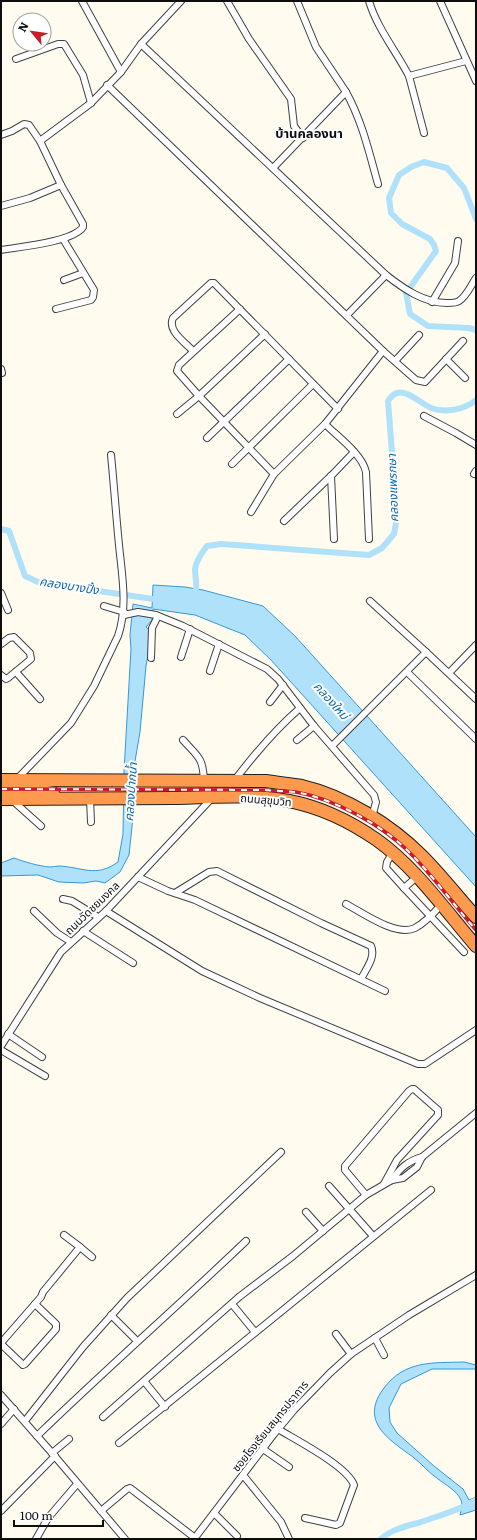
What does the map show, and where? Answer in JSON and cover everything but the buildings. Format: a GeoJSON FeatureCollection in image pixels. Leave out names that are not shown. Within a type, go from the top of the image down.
{"type":"FeatureCollection","features":[{"type":"Feature","properties":{"kind":"highway","name":"ถนนสุขุมวิท"},"geometry":{"type":"LineString","coordinates":[[1,780],[8,792]]}},
{"type":"Feature","properties":{"kind":"highway","name":"ถนนสุขุมวิท"},"geometry":{"type":"LineString","coordinates":[[8,792],[102,780],[266,781],[302,786],[326,794],[372,817],[405,840],[422,855],[476,917]]}},
{"type":"Feature","properties":{"kind":"highway","name":"ถนนสุขุมวิท"},"geometry":{"type":"LineString","coordinates":[[8,792],[78,799],[213,797],[266,798],[290,801],[311,807],[333,815],[354,826],[394,852],[418,876],[476,946]]}},
{"type":"Feature","properties":{"kind":"street"},"geometry":{"type":"LineString","coordinates":[[82,1],[121,72]]}},
{"type":"Feature","properties":{"kind":"street"},"geometry":{"type":"LineString","coordinates":[[40,141],[91,103],[121,72],[141,44],[181,1]]}},
{"type":"Feature","properties":{"kind":"street"},"geometry":{"type":"LineString","coordinates":[[227,1],[249,38],[291,99],[294,126],[303,138]]}},
{"type":"Feature","properties":{"kind":"street"},"geometry":{"type":"LineString","coordinates":[[297,1],[316,47],[354,106],[365,134],[378,184]]}},
{"type":"Feature","properties":{"kind":"street"},"geometry":{"type":"LineString","coordinates":[[369,1],[377,21],[409,76],[424,133]]}},
{"type":"Feature","properties":{"kind":"street"},"geometry":{"type":"LineString","coordinates":[[440,1],[476,81]]}},
{"type":"Feature","properties":{"kind":"street"},"geometry":{"type":"LineString","coordinates":[[16,59],[58,44],[64,44],[83,75],[91,103]]}},
{"type":"Feature","properties":{"kind":"street"},"geometry":{"type":"LineString","coordinates":[[141,44],[386,275],[400,286],[432,302],[455,302],[460,300],[476,278]]}},
{"type":"Feature","properties":{"kind":"street"},"geometry":{"type":"LineString","coordinates":[[409,76],[466,61]]}},
{"type":"Feature","properties":{"kind":"street"},"geometry":{"type":"LineString","coordinates":[[107,86],[383,351],[416,380],[425,382],[463,341]]}},
{"type":"Feature","properties":{"kind":"street"},"geometry":{"type":"LineString","coordinates":[[273,168],[346,92]]}},
{"type":"Feature","properties":{"kind":"street"},"geometry":{"type":"LineString","coordinates":[[1,135],[26,124],[40,141],[61,185],[83,224],[83,227],[78,232],[63,239],[1,250]]}},
{"type":"Feature","properties":{"kind":"street"},"geometry":{"type":"LineString","coordinates":[[1,206],[30,198],[61,185]]}},
{"type":"Feature","properties":{"kind":"street"},"geometry":{"type":"LineString","coordinates":[[56,309],[91,300],[94,290],[63,239]]}},
{"type":"Feature","properties":{"kind":"street"},"geometry":{"type":"LineString","coordinates":[[432,302],[455,264],[458,241]]}},
{"type":"Feature","properties":{"kind":"street"},"geometry":{"type":"LineString","coordinates":[[64,280],[84,273]]}},
{"type":"Feature","properties":{"kind":"street"},"geometry":{"type":"LineString","coordinates":[[347,315],[386,275]]}},
{"type":"Feature","properties":{"kind":"street"},"geometry":{"type":"LineString","coordinates":[[193,351],[172,329],[171,322],[173,318],[211,283],[216,284],[338,409]]}},
{"type":"Feature","properties":{"kind":"street"},"geometry":{"type":"LineString","coordinates":[[240,309],[193,351],[179,365],[177,370],[199,396],[274,474]]}},
{"type":"Feature","properties":{"kind":"street"},"geometry":{"type":"LineString","coordinates":[[177,414],[199,396],[265,334]]}},
{"type":"Feature","properties":{"kind":"street"},"geometry":{"type":"LineString","coordinates":[[395,362],[419,335]]}},
{"type":"Feature","properties":{"kind":"street"},"geometry":{"type":"LineString","coordinates":[[251,512],[274,474],[325,424],[383,351]]}},
{"type":"Feature","properties":{"kind":"street"},"geometry":{"type":"LineString","coordinates":[[207,438],[289,359]]}},
{"type":"Feature","properties":{"kind":"street"},"geometry":{"type":"LineString","coordinates":[[446,359],[465,378]]}},
{"type":"Feature","properties":{"kind":"street"},"geometry":{"type":"LineString","coordinates":[[232,464],[313,384]]}},
{"type":"Feature","properties":{"kind":"street"},"geometry":{"type":"LineString","coordinates":[[424,416],[476,445]]}},
{"type":"Feature","properties":{"kind":"street"},"geometry":{"type":"LineString","coordinates":[[325,424],[362,461],[366,472],[369,539]]}},
{"type":"Feature","properties":{"kind":"street"},"geometry":{"type":"LineString","coordinates":[[284,521],[354,452]]}},
{"type":"Feature","properties":{"kind":"street"},"geometry":{"type":"LineString","coordinates":[[41,826],[8,792],[71,723],[94,686],[118,636],[125,612],[111,456]]}},
{"type":"Feature","properties":{"kind":"street"},"geometry":{"type":"LineString","coordinates":[[331,476],[334,539]]}},
{"type":"Feature","properties":{"kind":"street"},"geometry":{"type":"LineString","coordinates":[[1,593],[8,610]]}},
{"type":"Feature","properties":{"kind":"street"},"geometry":{"type":"LineString","coordinates":[[370,601],[476,699]]}},
{"type":"Feature","properties":{"kind":"street"},"geometry":{"type":"LineString","coordinates":[[104,606],[125,612],[138,612],[157,616],[190,629],[267,669],[283,685],[314,726],[376,798],[372,817]]}},
{"type":"Feature","properties":{"kind":"street"},"geometry":{"type":"LineString","coordinates":[[151,658],[152,628],[157,616]]}},
{"type":"Feature","properties":{"kind":"street"},"geometry":{"type":"LineString","coordinates":[[181,657],[190,629]]}},
{"type":"Feature","properties":{"kind":"street"},"geometry":{"type":"LineString","coordinates":[[1,644],[9,638],[14,637],[30,653],[31,659],[8,678],[6,679],[1,675]]}},
{"type":"Feature","properties":{"kind":"street"},"geometry":{"type":"LineString","coordinates":[[210,671],[219,644]]}},
{"type":"Feature","properties":{"kind":"street"},"geometry":{"type":"LineString","coordinates":[[449,673],[476,645]]}},
{"type":"Feature","properties":{"kind":"street"},"geometry":{"type":"LineString","coordinates":[[332,746],[426,652]]}},
{"type":"Feature","properties":{"kind":"street"},"geometry":{"type":"LineString","coordinates":[[16,672],[40,699]]}},
{"type":"Feature","properties":{"kind":"street"},"geometry":{"type":"LineString","coordinates":[[407,672],[476,739]]}},
{"type":"Feature","properties":{"kind":"street"},"geometry":{"type":"LineString","coordinates":[[270,702],[283,685]]}},
{"type":"Feature","properties":{"kind":"street"},"geometry":{"type":"LineString","coordinates":[[234,781],[256,754],[300,708]]}},
{"type":"Feature","properties":{"kind":"street"},"geometry":{"type":"LineString","coordinates":[[297,740],[314,726]]}},
{"type":"Feature","properties":{"kind":"street"},"geometry":{"type":"LineString","coordinates":[[183,740],[203,764],[204,781]]}},
{"type":"Feature","properties":{"kind":"street","name":"ถนนวัดชยมงคล"},"geometry":{"type":"LineString","coordinates":[[1,1046],[56,959],[71,942],[106,911],[213,797]]}},
{"type":"Feature","properties":{"kind":"street"},"geometry":{"type":"LineString","coordinates":[[91,822],[96,799]]}},
{"type":"Feature","properties":{"kind":"street"},"geometry":{"type":"LineString","coordinates":[[394,852],[387,862],[386,868],[464,952]]}},
{"type":"Feature","properties":{"kind":"street"},"geometry":{"type":"LineString","coordinates":[[175,893],[209,872],[217,871],[371,946],[374,951],[373,956],[361,979]]}},
{"type":"Feature","properties":{"kind":"street"},"geometry":{"type":"LineString","coordinates":[[404,888],[418,876]]}},
{"type":"Feature","properties":{"kind":"street"},"geometry":{"type":"LineString","coordinates":[[138,877],[195,900],[385,991]]}},
{"type":"Feature","properties":{"kind":"street"},"geometry":{"type":"LineString","coordinates":[[63,899],[72,901],[98,917]]}},
{"type":"Feature","properties":{"kind":"street"},"geometry":{"type":"LineString","coordinates":[[346,904],[397,930],[410,930],[416,927],[431,916],[441,905]]}},
{"type":"Feature","properties":{"kind":"street"},"geometry":{"type":"LineString","coordinates":[[34,911],[58,933],[71,942]]}},
{"type":"Feature","properties":{"kind":"street"},"geometry":{"type":"LineString","coordinates":[[106,911],[202,971],[260,998],[418,1064],[425,1064],[476,1030]]}},
{"type":"Feature","properties":{"kind":"street"},"geometry":{"type":"LineString","coordinates":[[83,931],[133,963]]}},
{"type":"Feature","properties":{"kind":"street"},"geometry":{"type":"LineString","coordinates":[[8,1034],[42,1058]]}},
{"type":"Feature","properties":{"kind":"street"},"geometry":{"type":"LineString","coordinates":[[1,1050],[45,1076]]}},
{"type":"Feature","properties":{"kind":"street"},"geometry":{"type":"LineString","coordinates":[[366,1196],[345,1170],[345,1166],[409,1091],[414,1089],[438,1110],[438,1115],[397,1160],[384,1184]]}},
{"type":"Feature","properties":{"kind":"street"},"geometry":{"type":"LineString","coordinates":[[103,1417],[232,1304],[323,1231],[349,1208],[392,1180],[399,1170],[412,1160],[422,1157],[476,1113]]}},
{"type":"Feature","properties":{"kind":"street"},"geometry":{"type":"LineString","coordinates":[[24,1421],[83,1347],[127,1298],[281,1152]]}},
{"type":"Feature","properties":{"kind":"street"},"geometry":{"type":"LineString","coordinates":[[329,1186],[373,1236]]}},
{"type":"Feature","properties":{"kind":"street"},"geometry":{"type":"LineString","coordinates":[[119,1443],[431,1190]]}},
{"type":"Feature","properties":{"kind":"street"},"geometry":{"type":"LineString","coordinates":[[306,1212],[323,1231]]}},
{"type":"Feature","properties":{"kind":"street"},"geometry":{"type":"LineString","coordinates":[[64,1235],[92,1257]]}},
{"type":"Feature","properties":{"kind":"street"},"geometry":{"type":"LineString","coordinates":[[37,1436],[137,1341],[193,1292],[246,1241]]}},
{"type":"Feature","properties":{"kind":"street"},"geometry":{"type":"LineString","coordinates":[[35,1304],[56,1324],[56,1328],[23,1365],[1,1343],[35,1304],[80,1247]]}},
{"type":"Feature","properties":{"kind":"street","name":"ซอยโรงเรียนสมุทรปราการ"},"geometry":{"type":"LineString","coordinates":[[195,1538],[278,1429],[318,1384],[351,1354],[409,1315],[476,1275]]}},
{"type":"Feature","properties":{"kind":"street"},"geometry":{"type":"LineString","coordinates":[[232,1304],[255,1332]]}},
{"type":"Feature","properties":{"kind":"street"},"geometry":{"type":"LineString","coordinates":[[112,1315],[137,1341]]}},
{"type":"Feature","properties":{"kind":"street"},"geometry":{"type":"LineString","coordinates":[[336,1334],[351,1354]]}},
{"type":"Feature","properties":{"kind":"street"},"geometry":{"type":"LineString","coordinates":[[375,1338],[384,1356]]}},
{"type":"Feature","properties":{"kind":"street"},"geometry":{"type":"LineString","coordinates":[[144,1381],[165,1407]]}},
{"type":"Feature","properties":{"kind":"street"},"geometry":{"type":"LineString","coordinates":[[1,1394],[54,1454],[77,1484],[124,1539]]}},
{"type":"Feature","properties":{"kind":"street"},"geometry":{"type":"LineString","coordinates":[[1,1424],[14,1409]]}},
{"type":"Feature","properties":{"kind":"street"},"geometry":{"type":"LineString","coordinates":[[278,1429],[335,1464],[352,1481],[354,1485],[340,1524],[336,1525],[305,1518]]}},
{"type":"Feature","properties":{"kind":"street"},"geometry":{"type":"LineString","coordinates":[[1,1511],[69,1439]]}},
{"type":"Feature","properties":{"kind":"street"},"geometry":{"type":"LineString","coordinates":[[263,1450],[289,1467]]}},
{"type":"Feature","properties":{"kind":"street"},"geometry":{"type":"LineString","coordinates":[[243,1475],[281,1522],[289,1539]]}},
{"type":"Feature","properties":{"kind":"street"},"geometry":{"type":"LineString","coordinates":[[36,1539],[48,1518],[77,1484]]}},
{"type":"Feature","properties":{"kind":"street"},"geometry":{"type":"LineString","coordinates":[[101,1511],[126,1489],[130,1488],[195,1538]]}},
{"type":"Feature","properties":{"kind":"street"},"geometry":{"type":"LineString","coordinates":[[214,1513],[236,1536]]}},
{"type":"Feature","properties":{"kind":"water"},"geometry":{"type":"Polygon","coordinates":[[[153,585],[203,590],[263,606],[295,636],[476,837],[476,887],[271,660],[245,635],[195,615],[153,609],[152,620],[146,627],[151,632],[146,666],[140,732],[134,767],[133,817],[129,855],[120,872],[105,883],[96,881],[83,883],[59,882],[38,875],[1,876],[1,863],[14,858],[41,866],[59,866],[96,871],[103,870],[118,862],[123,834],[124,771],[131,649],[130,635],[133,604],[152,608],[153,585]]]}},
{"type":"Feature","properties":{"kind":"water"},"geometry":{"type":"Polygon","coordinates":[[[464,1362],[476,1365],[476,1369],[432,1369],[401,1384],[389,1408],[390,1422],[397,1433],[434,1466],[463,1489],[469,1500],[476,1497],[476,1510],[460,1515],[462,1502],[457,1494],[386,1436],[376,1420],[374,1410],[377,1400],[384,1388],[401,1372],[420,1365],[431,1363],[464,1362]]]}},
{"type":"Feature","properties":{"kind":"waterway"},"geometry":{"type":"LineString","coordinates":[[476,219],[464,188],[447,168],[424,162],[411,167],[399,175],[389,198],[391,213],[402,224],[430,239],[436,251],[406,293],[410,314],[428,326],[469,328],[476,330]]}},
{"type":"Feature","properties":{"kind":"waterway","name":"คลองแพรกษา"},"geometry":{"type":"LineString","coordinates":[[196,589],[195,569],[207,546],[221,544],[369,555],[382,548],[394,534],[397,518],[388,401],[393,395],[403,393],[436,410],[454,410],[466,406],[476,400]]}},
{"type":"Feature","properties":{"kind":"waterway","name":"คลองบางปิ้ง"},"geometry":{"type":"LineString","coordinates":[[1,529],[9,531],[25,576],[38,582],[160,600]]}},
{"type":"Feature","properties":{"kind":"waterway"},"geometry":{"type":"LineString","coordinates":[[381,1539],[398,1529],[447,1513],[476,1500]]}},
{"type":"Feature","properties":{"kind":"railway"},"geometry":{"type":"LineString","coordinates":[[1,789],[265,790],[296,792],[311,795],[342,807],[372,823],[399,843],[427,872],[476,930]]}},
{"type":"Feature","properties":{"kind":"district","name":"บ้านคลองนา"},"geometry":{"type":"Point","coordinates":[309,133]}},
{"type":"Feature","properties":{"kind":"water label","name":"คลองใหม่"},"geometry":{"type":"Point","coordinates":[331,701]}},
{"type":"Feature","properties":{"kind":"water label","name":"คลองปากน้ำ"},"geometry":{"type":"Point","coordinates":[131,792]}}]}
